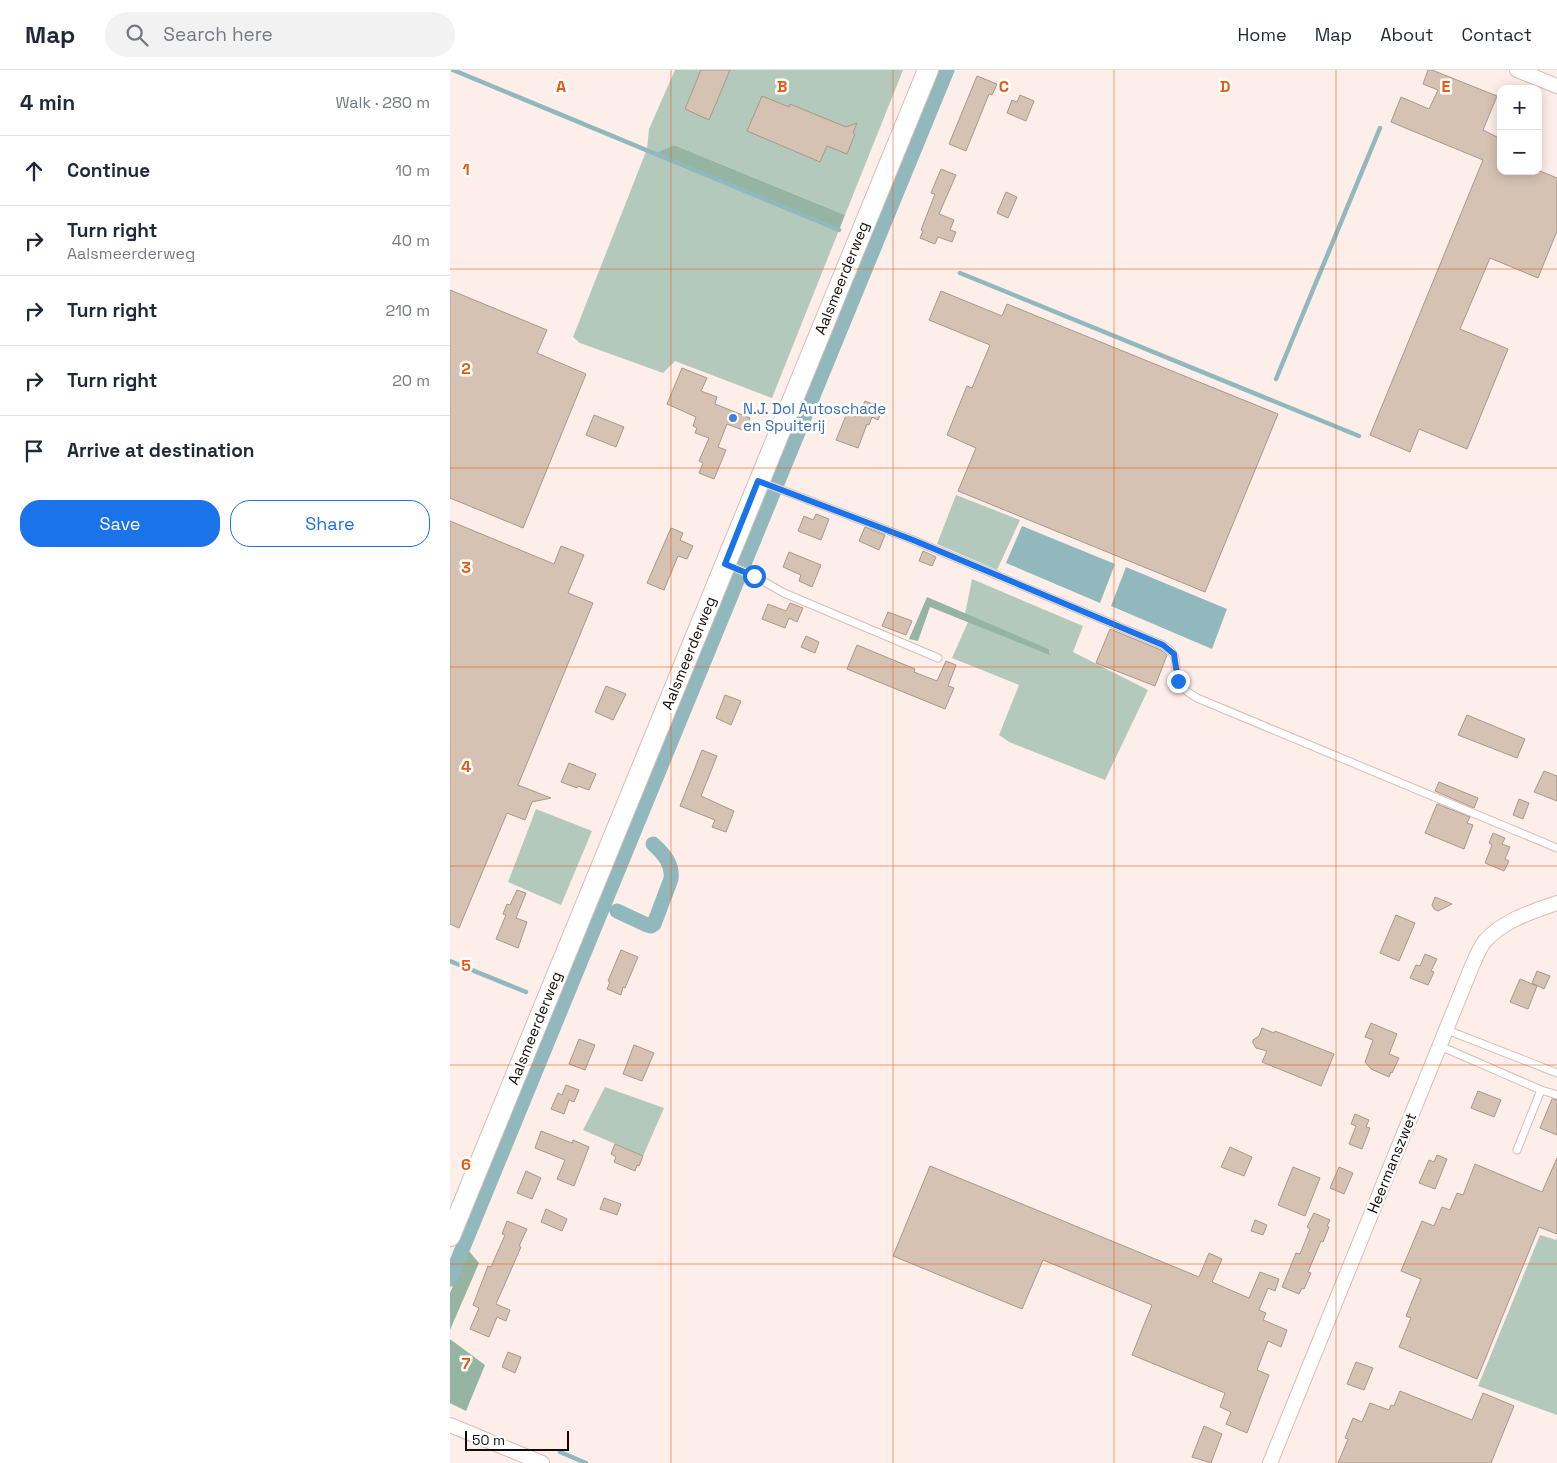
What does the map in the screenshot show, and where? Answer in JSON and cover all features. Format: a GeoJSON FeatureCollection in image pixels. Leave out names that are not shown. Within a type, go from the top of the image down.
{"type":"FeatureCollection","features":[{"type":"Feature","properties":{"kind":"street","name":"Aalsmeerderweg"},"geometry":{"type":"LineString","coordinates":[[450,1236],[732,566],[763,483],[928,70]]}},
{"type":"Feature","properties":{"kind":"street"},"geometry":{"type":"LineString","coordinates":[[1517,70],[1557,86]]}},
{"type":"Feature","properties":{"kind":"street","name":"Heermanszwet"},"geometry":{"type":"LineString","coordinates":[[1270,1463],[1472,966],[1484,942],[1503,924],[1557,903]]}},
{"type":"Feature","properties":{"kind":"street"},"geometry":{"type":"LineString","coordinates":[[450,1425],[542,1463]]}},
{"type":"Feature","properties":{"kind":"lane"},"geometry":{"type":"LineString","coordinates":[[763,483],[913,540],[1163,645],[1174,654],[1179,684],[1185,691],[1197,698],[1557,848]]}},
{"type":"Feature","properties":{"kind":"lane"},"geometry":{"type":"LineString","coordinates":[[732,566],[779,591],[938,658]]}},
{"type":"Feature","properties":{"kind":"lane"},"geometry":{"type":"LineString","coordinates":[[1447,1030],[1557,1073]]}},
{"type":"Feature","properties":{"kind":"lane"},"geometry":{"type":"LineString","coordinates":[[1440,1046],[1557,1096]]}},
{"type":"Feature","properties":{"kind":"lane"},"geometry":{"type":"LineString","coordinates":[[1517,1150],[1542,1090]]}},
{"type":"Feature","properties":{"kind":"green space"},"geometry":{"type":"Polygon","coordinates":[[[675,70],[903,70],[845,215],[674,145],[657,153],[839,230],[772,398],[675,361],[663,373],[580,343],[573,337],[647,149],[649,129],[675,70]]]}},
{"type":"Feature","properties":{"kind":"green space"},"geometry":{"type":"Polygon","coordinates":[[[674,145],[845,215],[839,230],[656,153],[674,145]]]}},
{"type":"Feature","properties":{"kind":"green space"},"geometry":{"type":"Polygon","coordinates":[[[956,495],[1020,520],[997,570],[937,544],[956,495]]]}},
{"type":"Feature","properties":{"kind":"green space"},"geometry":{"type":"Polygon","coordinates":[[[972,579],[1083,626],[1073,652],[1148,690],[1105,780],[1009,742],[999,735],[1019,685],[952,658],[968,622],[1050,654],[1049,649],[965,614],[972,579]]]}},
{"type":"Feature","properties":{"kind":"green space"},"geometry":{"type":"Polygon","coordinates":[[[927,597],[1049,649],[1050,655],[930,607],[918,641],[909,639],[927,597]]]}},
{"type":"Feature","properties":{"kind":"green space"},"geometry":{"type":"Polygon","coordinates":[[[536,809],[592,831],[561,905],[508,882],[536,809]]]}},
{"type":"Feature","properties":{"kind":"green space"},"geometry":{"type":"Polygon","coordinates":[[[605,1087],[664,1108],[643,1156],[583,1130],[605,1087]]]}},
{"type":"Feature","properties":{"kind":"green space"},"geometry":{"type":"Polygon","coordinates":[[[1540,1235],[1556,1240],[1557,1238],[1557,1415],[1478,1386],[1540,1235]]]}},
{"type":"Feature","properties":{"kind":"green space"},"geometry":{"type":"Polygon","coordinates":[[[468,1250],[479,1263],[450,1330],[450,1293],[468,1250]]]}},
{"type":"Feature","properties":{"kind":"green space"},"geometry":{"type":"Polygon","coordinates":[[[450,1339],[485,1365],[466,1411],[450,1403],[450,1339]]]}},
{"type":"Feature","properties":{"kind":"water"},"geometry":{"type":"Polygon","coordinates":[[[1022,526],[1115,564],[1100,603],[1006,563],[1022,526]]]}},
{"type":"Feature","properties":{"kind":"water"},"geometry":{"type":"Polygon","coordinates":[[[1126,567],[1227,609],[1212,649],[1111,606],[1126,567]]]}},
{"type":"Feature","properties":{"kind":"building"},"geometry":{"type":"Polygon","coordinates":[[[701,70],[730,70],[709,120],[685,109],[701,70]]]}},
{"type":"Feature","properties":{"kind":"building"},"geometry":{"type":"Polygon","coordinates":[[[1428,70],[1432,70],[1497,96],[1483,130],[1497,137],[1497,175],[1542,175],[1542,172],[1557,178],[1557,231],[1538,278],[1490,258],[1460,329],[1508,349],[1467,449],[1419,429],[1410,452],[1370,435],[1483,160],[1391,122],[1401,97],[1429,109],[1438,90],[1423,84],[1428,70]]]}},
{"type":"Feature","properties":{"kind":"building"},"geometry":{"type":"Polygon","coordinates":[[[977,76],[997,84],[992,95],[989,94],[966,151],[949,144],[977,76]]]}},
{"type":"Feature","properties":{"kind":"building"},"geometry":{"type":"Polygon","coordinates":[[[1020,95],[1034,101],[1026,121],[1007,113],[1012,100],[1017,102],[1020,95]]]}},
{"type":"Feature","properties":{"kind":"building"},"geometry":{"type":"Polygon","coordinates":[[[762,96],[789,107],[790,104],[846,127],[857,123],[847,154],[827,146],[820,162],[747,131],[762,96]]]}},
{"type":"Feature","properties":{"kind":"building"},"geometry":{"type":"Polygon","coordinates":[[[941,169],[956,175],[939,214],[954,220],[950,230],[956,232],[952,242],[938,237],[935,244],[920,238],[923,231],[921,230],[935,194],[931,193],[941,169]]]}},
{"type":"Feature","properties":{"kind":"building"},"geometry":{"type":"Polygon","coordinates":[[[1006,192],[1017,197],[1008,218],[997,213],[1006,192]]]}},
{"type":"Feature","properties":{"kind":"building"},"geometry":{"type":"Polygon","coordinates":[[[450,290],[547,330],[537,353],[586,374],[523,528],[450,498],[450,290]]]}},
{"type":"Feature","properties":{"kind":"building"},"geometry":{"type":"Polygon","coordinates":[[[941,291],[1002,316],[1007,304],[1278,414],[1205,592],[958,491],[976,448],[947,435],[967,386],[972,388],[990,345],[929,320],[941,291]]]}},
{"type":"Feature","properties":{"kind":"building"},"geometry":{"type":"Polygon","coordinates":[[[682,368],[707,378],[701,391],[717,397],[715,404],[750,418],[745,431],[727,424],[718,447],[726,450],[714,479],[699,473],[703,463],[699,461],[709,438],[695,433],[697,428],[693,426],[696,417],[667,404],[682,368]]]}},
{"type":"Feature","properties":{"kind":"building"},"geometry":{"type":"Polygon","coordinates":[[[865,401],[883,408],[878,420],[872,417],[869,425],[867,424],[858,448],[836,440],[847,413],[858,417],[865,401]]]}},
{"type":"Feature","properties":{"kind":"building"},"geometry":{"type":"Polygon","coordinates":[[[594,415],[624,427],[616,447],[586,435],[594,415]]]}},
{"type":"Feature","properties":{"kind":"building"},"geometry":{"type":"Polygon","coordinates":[[[816,514],[829,519],[821,540],[798,531],[804,516],[813,520],[816,514]]]}},
{"type":"Feature","properties":{"kind":"building"},"geometry":{"type":"Polygon","coordinates":[[[450,521],[554,564],[561,546],[584,555],[568,593],[593,603],[518,785],[551,798],[532,802],[525,820],[507,813],[459,928],[450,924],[450,521]]]}},
{"type":"Feature","properties":{"kind":"building"},"geometry":{"type":"Polygon","coordinates":[[[865,527],[885,535],[879,550],[859,541],[865,527]]]}},
{"type":"Feature","properties":{"kind":"building"},"geometry":{"type":"Polygon","coordinates":[[[671,528],[683,533],[680,540],[693,546],[687,559],[678,556],[664,590],[647,583],[671,528]]]}},
{"type":"Feature","properties":{"kind":"building"},"geometry":{"type":"Polygon","coordinates":[[[923,551],[936,557],[932,566],[919,561],[923,551]]]}},
{"type":"Feature","properties":{"kind":"building"},"geometry":{"type":"Polygon","coordinates":[[[789,552],[821,565],[812,587],[799,581],[801,575],[783,567],[789,552]]]}},
{"type":"Feature","properties":{"kind":"building"},"geometry":{"type":"Polygon","coordinates":[[[790,603],[803,608],[797,622],[789,618],[785,628],[762,619],[768,604],[786,611],[790,603]]]}},
{"type":"Feature","properties":{"kind":"building"},"geometry":{"type":"Polygon","coordinates":[[[888,612],[912,621],[906,635],[882,626],[888,612]]]}},
{"type":"Feature","properties":{"kind":"building"},"geometry":{"type":"Polygon","coordinates":[[[1110,629],[1161,650],[1167,655],[1155,686],[1096,663],[1110,629]]]}},
{"type":"Feature","properties":{"kind":"building"},"geometry":{"type":"Polygon","coordinates":[[[806,636],[819,642],[815,653],[801,647],[806,636]]]}},
{"type":"Feature","properties":{"kind":"building"},"geometry":{"type":"Polygon","coordinates":[[[857,645],[915,669],[914,672],[937,681],[946,661],[956,665],[948,686],[954,688],[945,709],[847,669],[857,645]]]}},
{"type":"Feature","properties":{"kind":"building"},"geometry":{"type":"Polygon","coordinates":[[[606,686],[626,694],[613,720],[595,712],[606,686]]]}},
{"type":"Feature","properties":{"kind":"building"},"geometry":{"type":"Polygon","coordinates":[[[725,695],[741,701],[731,725],[716,718],[725,695]]]}},
{"type":"Feature","properties":{"kind":"building"},"geometry":{"type":"Polygon","coordinates":[[[1467,715],[1525,739],[1517,758],[1458,735],[1467,715]]]}},
{"type":"Feature","properties":{"kind":"building"},"geometry":{"type":"Polygon","coordinates":[[[702,750],[717,756],[701,796],[734,811],[726,832],[712,827],[715,820],[680,806],[702,750]]]}},
{"type":"Feature","properties":{"kind":"building"},"geometry":{"type":"Polygon","coordinates":[[[569,763],[596,774],[589,790],[561,782],[569,763]]]}},
{"type":"Feature","properties":{"kind":"building"},"geometry":{"type":"Polygon","coordinates":[[[1544,771],[1557,776],[1557,801],[1534,792],[1544,771]]]}},
{"type":"Feature","properties":{"kind":"building"},"geometry":{"type":"Polygon","coordinates":[[[1439,782],[1478,798],[1474,808],[1435,791],[1439,782]]]}},
{"type":"Feature","properties":{"kind":"building"},"geometry":{"type":"Polygon","coordinates":[[[1519,799],[1529,803],[1523,819],[1513,815],[1519,799]]]}},
{"type":"Feature","properties":{"kind":"building"},"geometry":{"type":"Polygon","coordinates":[[[1437,804],[1470,817],[1467,823],[1473,825],[1464,849],[1425,833],[1437,804]]]}},
{"type":"Feature","properties":{"kind":"building"},"geometry":{"type":"Polygon","coordinates":[[[1493,833],[1505,838],[1502,844],[1510,847],[1505,859],[1509,861],[1504,871],[1485,863],[1492,845],[1489,843],[1493,833]]]}},
{"type":"Feature","properties":{"kind":"building"},"geometry":{"type":"Polygon","coordinates":[[[517,890],[526,893],[516,918],[527,922],[518,948],[496,939],[506,915],[503,914],[507,904],[510,905],[517,890]]]}},
{"type":"Feature","properties":{"kind":"building"},"geometry":{"type":"Polygon","coordinates":[[[1435,897],[1452,904],[1438,911],[1432,905],[1435,897]]]}},
{"type":"Feature","properties":{"kind":"building"},"geometry":{"type":"Polygon","coordinates":[[[1396,915],[1415,923],[1399,961],[1380,953],[1396,915]]]}},
{"type":"Feature","properties":{"kind":"building"},"geometry":{"type":"Polygon","coordinates":[[[621,950],[638,957],[621,995],[607,989],[610,982],[608,981],[621,950]]]}},
{"type":"Feature","properties":{"kind":"building"},"geometry":{"type":"Polygon","coordinates":[[[1425,954],[1437,959],[1431,971],[1434,972],[1428,985],[1410,978],[1416,965],[1420,966],[1425,954]]]}},
{"type":"Feature","properties":{"kind":"building"},"geometry":{"type":"Polygon","coordinates":[[[1537,971],[1550,976],[1544,989],[1532,983],[1537,971]]]}},
{"type":"Feature","properties":{"kind":"building"},"geometry":{"type":"Polygon","coordinates":[[[1520,979],[1537,986],[1528,1009],[1510,1002],[1520,979]]]}},
{"type":"Feature","properties":{"kind":"building"},"geometry":{"type":"Polygon","coordinates":[[[1371,1023],[1397,1034],[1389,1054],[1399,1058],[1389,1077],[1371,1069],[1365,1062],[1373,1040],[1365,1037],[1371,1023]]]}},
{"type":"Feature","properties":{"kind":"building"},"geometry":{"type":"Polygon","coordinates":[[[1262,1028],[1274,1033],[1275,1031],[1334,1054],[1321,1086],[1262,1062],[1267,1051],[1256,1048],[1253,1040],[1259,1036],[1262,1028]]]}},
{"type":"Feature","properties":{"kind":"building"},"geometry":{"type":"Polygon","coordinates":[[[579,1039],[595,1045],[585,1070],[569,1064],[579,1039]]]}},
{"type":"Feature","properties":{"kind":"building"},"geometry":{"type":"Polygon","coordinates":[[[634,1045],[654,1053],[642,1081],[623,1074],[634,1045]]]}},
{"type":"Feature","properties":{"kind":"building"},"geometry":{"type":"Polygon","coordinates":[[[566,1085],[579,1090],[574,1102],[569,1100],[564,1114],[551,1109],[558,1093],[562,1095],[566,1085]]]}},
{"type":"Feature","properties":{"kind":"building"},"geometry":{"type":"Polygon","coordinates":[[[1478,1091],[1501,1100],[1494,1117],[1471,1108],[1478,1091]]]}},
{"type":"Feature","properties":{"kind":"building"},"geometry":{"type":"Polygon","coordinates":[[[1552,1099],[1557,1100],[1557,1135],[1540,1128],[1552,1099]]]}},
{"type":"Feature","properties":{"kind":"building"},"geometry":{"type":"Polygon","coordinates":[[[1355,1114],[1369,1120],[1366,1127],[1370,1128],[1362,1149],[1349,1144],[1356,1126],[1351,1124],[1355,1114]]]}},
{"type":"Feature","properties":{"kind":"building"},"geometry":{"type":"Polygon","coordinates":[[[541,1131],[572,1143],[573,1140],[589,1147],[574,1186],[557,1179],[565,1160],[535,1148],[541,1131]]]}},
{"type":"Feature","properties":{"kind":"building"},"geometry":{"type":"Polygon","coordinates":[[[615,1144],[643,1156],[635,1171],[614,1162],[616,1157],[611,1154],[615,1144]]]}},
{"type":"Feature","properties":{"kind":"building"},"geometry":{"type":"Polygon","coordinates":[[[1230,1147],[1252,1157],[1244,1176],[1221,1167],[1230,1147]]]}},
{"type":"Feature","properties":{"kind":"building"},"geometry":{"type":"Polygon","coordinates":[[[1437,1155],[1447,1159],[1435,1189],[1419,1183],[1429,1160],[1434,1162],[1437,1155]]]}},
{"type":"Feature","properties":{"kind":"building"},"geometry":{"type":"Polygon","coordinates":[[[1557,1158],[1557,1234],[1539,1227],[1477,1379],[1399,1347],[1411,1318],[1406,1316],[1421,1279],[1401,1271],[1422,1221],[1434,1226],[1442,1207],[1450,1210],[1457,1193],[1463,1195],[1475,1164],[1542,1192],[1557,1158]]]}},
{"type":"Feature","properties":{"kind":"building"},"geometry":{"type":"Polygon","coordinates":[[[930,1166],[1199,1277],[1209,1253],[1222,1259],[1212,1282],[1249,1298],[1260,1272],[1279,1279],[1275,1291],[1268,1288],[1259,1310],[1266,1313],[1263,1320],[1287,1330],[1281,1347],[1268,1341],[1257,1370],[1269,1375],[1247,1433],[1226,1424],[1231,1412],[1220,1407],[1225,1393],[1132,1355],[1152,1305],[1043,1260],[1022,1309],[893,1256],[930,1166]]]}},
{"type":"Feature","properties":{"kind":"building"},"geometry":{"type":"Polygon","coordinates":[[[1293,1167],[1320,1178],[1305,1216],[1278,1205],[1293,1167]]]}},
{"type":"Feature","properties":{"kind":"building"},"geometry":{"type":"Polygon","coordinates":[[[1339,1167],[1353,1173],[1344,1194],[1330,1188],[1339,1167]]]}},
{"type":"Feature","properties":{"kind":"building"},"geometry":{"type":"Polygon","coordinates":[[[526,1171],[541,1178],[532,1199],[517,1193],[526,1171]]]}},
{"type":"Feature","properties":{"kind":"building"},"geometry":{"type":"Polygon","coordinates":[[[604,1198],[621,1204],[617,1215],[600,1209],[604,1198]]]}},
{"type":"Feature","properties":{"kind":"building"},"geometry":{"type":"Polygon","coordinates":[[[546,1209],[567,1219],[562,1231],[541,1222],[546,1209]]]}},
{"type":"Feature","properties":{"kind":"building"},"geometry":{"type":"Polygon","coordinates":[[[1314,1213],[1330,1220],[1327,1226],[1329,1227],[1308,1272],[1311,1273],[1304,1289],[1302,1288],[1299,1294],[1282,1287],[1296,1253],[1300,1254],[1310,1229],[1307,1227],[1314,1213]]]}},
{"type":"Feature","properties":{"kind":"building"},"geometry":{"type":"Polygon","coordinates":[[[1255,1220],[1267,1225],[1263,1235],[1251,1231],[1255,1220]]]}},
{"type":"Feature","properties":{"kind":"building"},"geometry":{"type":"Polygon","coordinates":[[[507,1221],[527,1229],[496,1304],[510,1310],[506,1321],[497,1317],[489,1337],[470,1329],[479,1308],[473,1305],[488,1266],[491,1267],[505,1235],[502,1234],[507,1221]]]}},
{"type":"Feature","properties":{"kind":"building"},"geometry":{"type":"Polygon","coordinates":[[[508,1352],[521,1357],[515,1373],[502,1367],[508,1352]]]}},
{"type":"Feature","properties":{"kind":"building"},"geometry":{"type":"Polygon","coordinates":[[[1356,1362],[1373,1368],[1364,1390],[1347,1384],[1356,1362]]]}},
{"type":"Feature","properties":{"kind":"building"},"geometry":{"type":"Polygon","coordinates":[[[1400,1391],[1472,1420],[1483,1393],[1514,1406],[1491,1463],[1338,1463],[1348,1439],[1345,1438],[1353,1418],[1362,1422],[1370,1403],[1389,1410],[1391,1405],[1394,1406],[1400,1391]]]}},
{"type":"Feature","properties":{"kind":"building"},"geometry":{"type":"Polygon","coordinates":[[[1204,1426],[1222,1434],[1211,1463],[1192,1457],[1204,1426]]]}},
{"type":"Feature","properties":{"kind":"waterway"},"geometry":{"type":"LineString","coordinates":[[453,70],[839,230]]}},
{"type":"Feature","properties":{"kind":"waterway"},"geometry":{"type":"LineString","coordinates":[[450,1279],[947,70]]}},
{"type":"Feature","properties":{"kind":"waterway"},"geometry":{"type":"LineString","coordinates":[[1276,379],[1380,128]]}},
{"type":"Feature","properties":{"kind":"waterway"},"geometry":{"type":"LineString","coordinates":[[960,273],[1359,436]]}},
{"type":"Feature","properties":{"kind":"waterway"},"geometry":{"type":"LineString","coordinates":[[617,911],[647,925],[651,926],[654,924],[671,879],[671,869],[667,860],[653,844]]}},
{"type":"Feature","properties":{"kind":"waterway"},"geometry":{"type":"LineString","coordinates":[[450,961],[526,992]]}},
{"type":"Feature","properties":{"kind":"waterway"},"geometry":{"type":"LineString","coordinates":[[560,1452],[586,1463]]}},
{"type":"Feature","properties":{"kind":"place","name":"N.J. Dol Autoschade en Spuiterij"},"geometry":{"type":"Point","coordinates":[733,418]}},
{"type":"Feature","properties":{"kind":"route"},"geometry":{"type":"LineString","coordinates":[[754,576],[725,564],[758,481],[913,540],[1163,645],[1174,654],[1178,681]]}}]}
